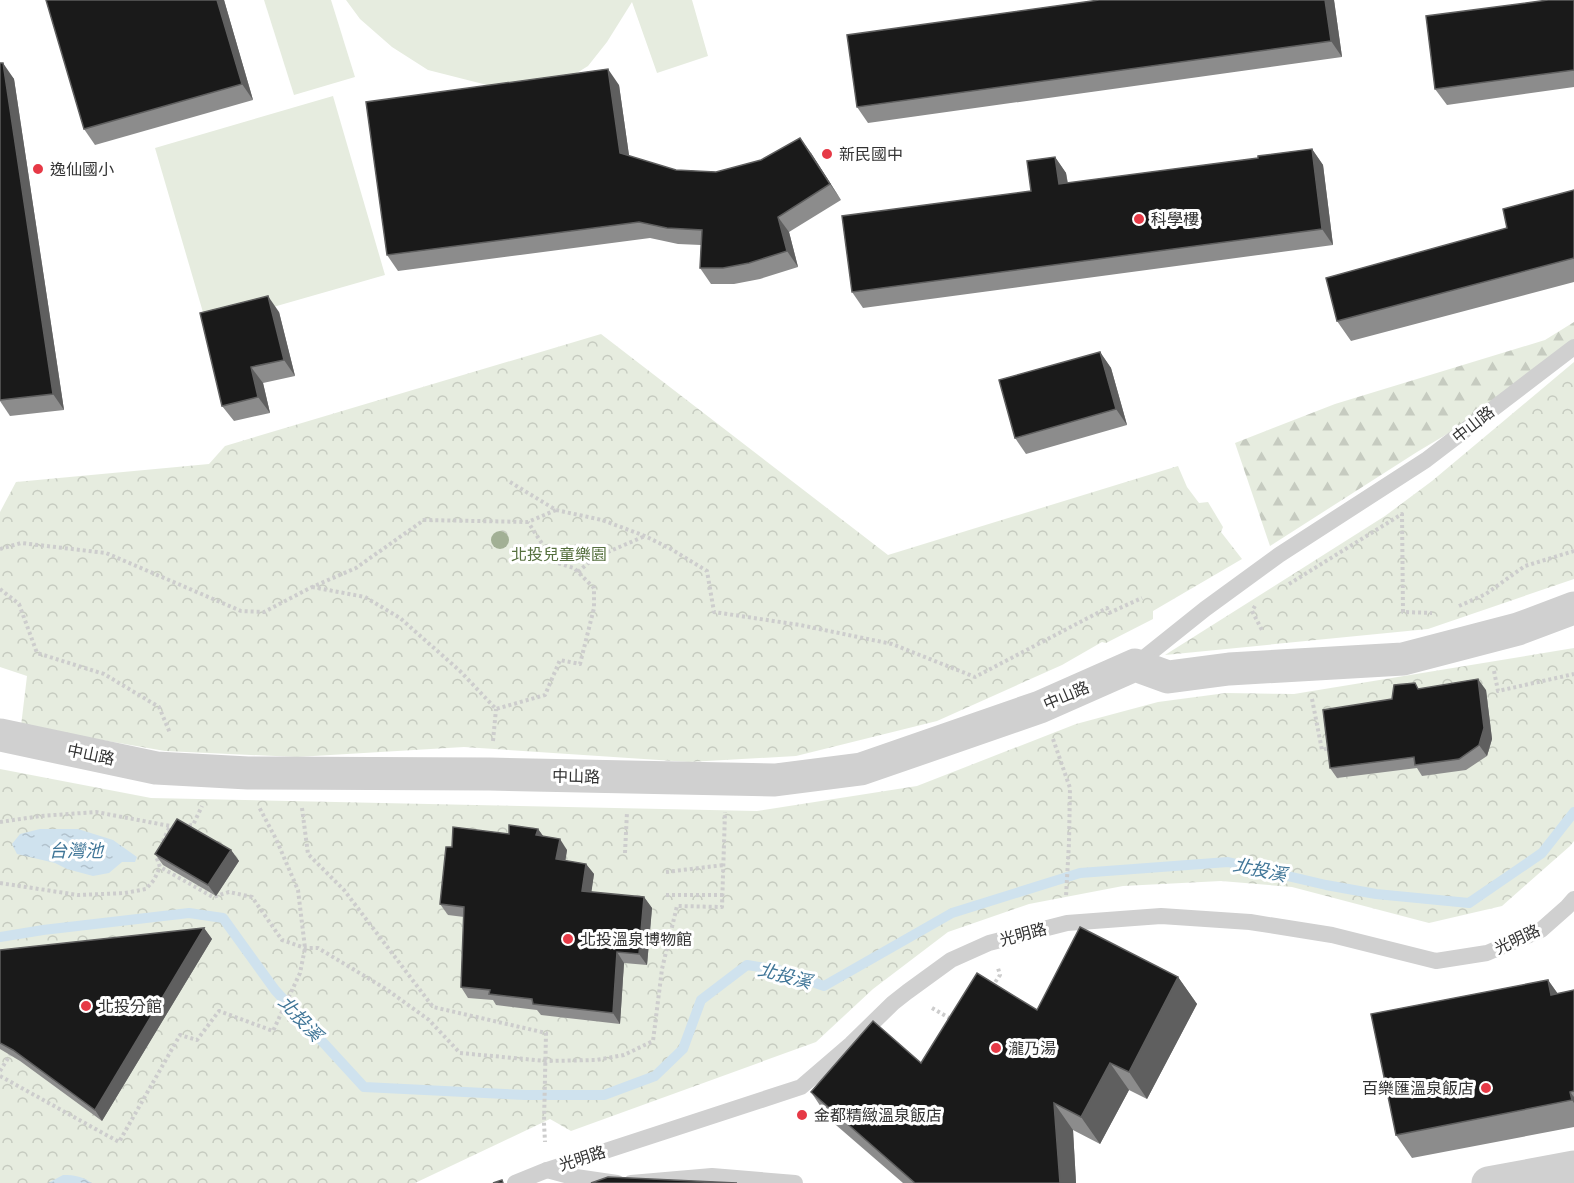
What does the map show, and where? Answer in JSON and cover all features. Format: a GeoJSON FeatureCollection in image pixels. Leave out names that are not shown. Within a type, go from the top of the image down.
{"type":"FeatureCollection","features":[{"type":"Feature","properties":{"kind":"street"},"geometry":{"type":"LineString","coordinates":[[1135,665],[1168,676],[1229,669],[1403,659],[1518,629],[1574,608]]}},
{"type":"Feature","properties":{"kind":"street","name":"中山路"},"geometry":{"type":"LineString","coordinates":[[0,735],[156,768],[248,773],[490,774],[775,780],[861,769],[1040,707],[1135,665]]}},
{"type":"Feature","properties":{"kind":"street"},"geometry":{"type":"LineString","coordinates":[[1488,1183],[1574,1167]]}},
{"type":"Feature","properties":{"kind":"lane","name":"中山路"},"geometry":{"type":"LineString","coordinates":[[1135,665],[1205,609],[1279,555],[1426,460],[1574,347]]}},
{"type":"Feature","properties":{"kind":"lane","name":"光明路"},"geometry":{"type":"LineString","coordinates":[[515,1183],[547,1170],[801,1087],[907,992],[951,960],[989,943],[1067,923],[1161,916],[1250,922],[1332,935],[1436,961],[1487,953],[1541,930],[1574,899]]}},
{"type":"Feature","properties":{"kind":"lane"},"geometry":{"type":"LineString","coordinates":[[547,1170],[569,1176],[617,1183]]}},
{"type":"Feature","properties":{"kind":"lane"},"geometry":{"type":"LineString","coordinates":[[631,1183],[712,1176],[795,1183]]}},
{"type":"Feature","properties":{"kind":"path"},"geometry":{"type":"LineString","coordinates":[[510,482],[556,510],[602,520],[645,536],[706,571],[714,612],[800,625],[892,644],[975,677],[1107,608],[1109,613],[1142,598]]}},
{"type":"Feature","properties":{"kind":"path"},"geometry":{"type":"LineString","coordinates":[[0,549],[21,543],[106,553],[241,611],[264,612],[312,587],[356,568],[424,520],[528,522],[556,510]]}},
{"type":"Feature","properties":{"kind":"path"},"geometry":{"type":"LineString","coordinates":[[1284,587],[1402,514],[1403,612],[1430,614],[1439,611]]}},
{"type":"Feature","properties":{"kind":"path"},"geometry":{"type":"LineString","coordinates":[[312,587],[365,597],[400,618],[460,671],[496,709],[545,695],[560,660],[580,664],[594,608],[594,588],[574,568],[554,562],[528,522]]}},
{"type":"Feature","properties":{"kind":"path"},"geometry":{"type":"LineString","coordinates":[[578,572],[594,558],[645,536]]}},
{"type":"Feature","properties":{"kind":"path"},"geometry":{"type":"LineString","coordinates":[[1457,607],[1486,594],[1525,566],[1574,551]]}},
{"type":"Feature","properties":{"kind":"path"},"geometry":{"type":"LineString","coordinates":[[0,589],[19,603],[37,653],[104,674],[159,707],[176,747],[156,768]]}},
{"type":"Feature","properties":{"kind":"path"},"geometry":{"type":"LineString","coordinates":[[1256,605],[1252,611],[1267,640]]}},
{"type":"Feature","properties":{"kind":"path"},"geometry":{"type":"LineString","coordinates":[[1493,668],[1498,691],[1574,674]]}},
{"type":"Feature","properties":{"kind":"path"},"geometry":{"type":"LineString","coordinates":[[1310,691],[1322,750],[1333,747]]}},
{"type":"Feature","properties":{"kind":"path"},"geometry":{"type":"LineString","coordinates":[[1050,730],[1070,789],[1065,905]]}},
{"type":"Feature","properties":{"kind":"path"},"geometry":{"type":"LineString","coordinates":[[301,803],[308,854],[344,890],[433,1007],[546,1033],[544,1122]]}},
{"type":"Feature","properties":{"kind":"path"},"geometry":{"type":"LineString","coordinates":[[182,826],[193,825],[203,804]]}},
{"type":"Feature","properties":{"kind":"path"},"geometry":{"type":"LineString","coordinates":[[0,1076],[119,1142],[180,1035],[197,1040],[219,1011],[273,1031],[300,974],[305,948],[298,890],[258,804]]}},
{"type":"Feature","properties":{"kind":"path"},"geometry":{"type":"LineString","coordinates":[[625,853],[627,808]]}},
{"type":"Feature","properties":{"kind":"path"},"geometry":{"type":"LineString","coordinates":[[0,822],[96,812],[170,826],[156,856],[160,867],[213,897],[229,892],[252,897],[282,940],[305,948],[318,948],[386,989],[429,1020],[460,1053],[546,1061],[596,1060],[615,1057],[653,1041],[662,969],[676,906],[722,908],[726,809]]}},
{"type":"Feature","properties":{"kind":"path"},"geometry":{"type":"LineString","coordinates":[[666,872],[724,865]]}},
{"type":"Feature","properties":{"kind":"path"},"geometry":{"type":"LineString","coordinates":[[0,883],[78,895],[125,893],[146,889],[154,880],[160,867]]}},
{"type":"Feature","properties":{"kind":"path"},"geometry":{"type":"LineString","coordinates":[[666,895],[723,895]]}},
{"type":"Feature","properties":{"kind":"path"},"geometry":{"type":"LineString","coordinates":[[988,992],[1000,975],[989,943]]}},
{"type":"Feature","properties":{"kind":"path"},"geometry":{"type":"LineString","coordinates":[[907,992],[954,1022]]}},
{"type":"Feature","properties":{"kind":"path"},"geometry":{"type":"LineString","coordinates":[[0,1071],[10,1055]]}},
{"type":"Feature","properties":{"kind":"green space"},"geometry":{"type":"Polygon","coordinates":[[[264,0],[331,0],[355,77],[294,95],[264,0]]]}},
{"type":"Feature","properties":{"kind":"green space"},"geometry":{"type":"Polygon","coordinates":[[[346,0],[692,0],[708,56],[657,73],[632,2],[607,42],[588,66],[556,86],[491,86],[428,70],[392,47],[360,19],[346,0]]]}},
{"type":"Feature","properties":{"kind":"green space"},"geometry":{"type":"Polygon","coordinates":[[[333,96],[385,275],[207,326],[155,148],[333,96]]]}},
{"type":"Feature","properties":{"kind":"green space"},"geometry":{"type":"Polygon","coordinates":[[[1574,322],[1574,347],[1504,400],[1417,452],[1270,546],[1235,443],[1335,404],[1545,340],[1574,322]]]}},
{"type":"Feature","properties":{"kind":"green space","name":"北投兒童樂園"},"geometry":{"type":"Polygon","coordinates":[[[601,334],[888,555],[1178,466],[1187,487],[1199,503],[1208,502],[1223,527],[1221,532],[1242,559],[1153,611],[1153,619],[1106,643],[1102,642],[1062,665],[937,721],[796,756],[689,762],[464,747],[297,757],[165,751],[21,726],[27,676],[0,667],[0,512],[16,482],[209,464],[225,446],[601,334]]]}},
{"type":"Feature","properties":{"kind":"green space"},"geometry":{"type":"Polygon","coordinates":[[[1574,362],[1574,579],[1428,629],[1165,655],[1385,516],[1432,481],[1574,362]]]}},
{"type":"Feature","properties":{"kind":"green space"},"geometry":{"type":"Polygon","coordinates":[[[1574,648],[1574,841],[1502,906],[1429,923],[1292,887],[1221,881],[1123,886],[1029,904],[948,932],[873,989],[816,1042],[571,1131],[550,1119],[415,1183],[0,1183],[0,769],[151,798],[757,811],[917,786],[1076,724],[1158,702],[1226,693],[1294,694],[1574,648]]]}},
{"type":"Feature","properties":{"kind":"water","name":"台灣池"},"geometry":{"type":"Polygon","coordinates":[[[40,829],[78,829],[113,840],[137,857],[135,862],[122,862],[109,873],[93,876],[55,863],[17,854],[12,844],[20,834],[40,829]]]}},
{"type":"Feature","properties":{"kind":"water"},"geometry":{"type":"Polygon","coordinates":[[[63,1175],[78,1176],[92,1183],[48,1183],[63,1175]]]}},
{"type":"Feature","properties":{"kind":"building"},"geometry":{"type":"Polygon","coordinates":[[[46,0],[217,0],[242,84],[84,129],[46,0]]]}},
{"type":"Feature","properties":{"kind":"building"},"geometry":{"type":"Polygon","coordinates":[[[1099,0],[1325,0],[1331,41],[857,107],[847,35],[1099,0]]]}},
{"type":"Feature","properties":{"kind":"building"},"geometry":{"type":"Polygon","coordinates":[[[1548,0],[1574,0],[1574,70],[1435,89],[1426,16],[1548,0]]]}},
{"type":"Feature","properties":{"kind":"building"},"geometry":{"type":"Polygon","coordinates":[[[0,63],[3,63],[53,394],[0,400],[0,63]]]}},
{"type":"Feature","properties":{"kind":"building"},"geometry":{"type":"Polygon","coordinates":[[[608,69],[620,153],[676,170],[716,172],[761,160],[800,138],[830,184],[778,217],[787,251],[749,263],[723,268],[700,268],[702,230],[667,228],[639,222],[387,255],[366,102],[608,69]]]}},
{"type":"Feature","properties":{"kind":"building","name":"科學樓"},"geometry":{"type":"Polygon","coordinates":[[[1312,149],[1322,229],[852,292],[842,216],[1031,191],[1027,161],[1055,157],[1059,184],[1312,149]]]}},
{"type":"Feature","properties":{"kind":"building"},"geometry":{"type":"Polygon","coordinates":[[[1574,190],[1574,258],[1337,321],[1326,278],[1507,228],[1503,209],[1574,190]]]}},
{"type":"Feature","properties":{"kind":"building"},"geometry":{"type":"Polygon","coordinates":[[[268,296],[284,360],[251,367],[258,397],[222,406],[200,313],[268,296]]]}},
{"type":"Feature","properties":{"kind":"building"},"geometry":{"type":"Polygon","coordinates":[[[1100,352],[1116,409],[1015,438],[999,380],[1100,352]]]}},
{"type":"Feature","properties":{"kind":"building"},"geometry":{"type":"Polygon","coordinates":[[[1478,679],[1484,728],[1479,745],[1459,759],[1415,765],[1414,757],[1330,768],[1323,710],[1392,699],[1394,685],[1415,683],[1418,689],[1478,679]]]}},
{"type":"Feature","properties":{"kind":"building"},"geometry":{"type":"Polygon","coordinates":[[[177,819],[231,850],[208,885],[155,854],[177,819]]]}},
{"type":"Feature","properties":{"kind":"building","name":"北投溫泉博物館"},"geometry":{"type":"Polygon","coordinates":[[[509,825],[538,829],[536,835],[560,839],[556,859],[586,864],[582,891],[644,897],[639,954],[617,952],[613,1013],[533,1004],[532,999],[489,994],[490,990],[461,987],[464,907],[440,904],[446,847],[452,847],[453,827],[509,834],[509,825]]]}},
{"type":"Feature","properties":{"kind":"building"},"geometry":{"type":"Polygon","coordinates":[[[1080,927],[1178,977],[1129,1072],[1110,1063],[1081,1117],[1054,1103],[1060,1183],[915,1183],[811,1092],[873,1021],[921,1063],[977,973],[1037,1010],[1080,927]]]}},
{"type":"Feature","properties":{"kind":"building","name":"北投分館"},"geometry":{"type":"Polygon","coordinates":[[[204,928],[95,1110],[0,1043],[0,950],[204,928]]]}},
{"type":"Feature","properties":{"kind":"building","name":"百樂匯溫泉飯店"},"geometry":{"type":"Polygon","coordinates":[[[1548,980],[1551,995],[1574,990],[1574,1091],[1570,1092],[1572,1100],[1396,1135],[1371,1014],[1548,980]]]}},
{"type":"Feature","properties":{"kind":"building"},"geometry":{"type":"Polygon","coordinates":[[[608,1177],[737,1183],[591,1183],[608,1177]]]}},
{"type":"Feature","properties":{"kind":"waterway","name":"北投溪"},"geometry":{"type":"LineString","coordinates":[[0,937],[189,913],[223,918],[275,990],[364,1087],[525,1095],[604,1095],[655,1076],[683,1049],[701,1000],[747,965],[778,970],[824,986],[952,913],[1080,873],[1228,862],[1376,894],[1469,903],[1542,853],[1574,812]]}},
{"type":"Feature","properties":{"kind":"place","name":"新民國中"},"geometry":{"type":"Point","coordinates":[827,154]}},
{"type":"Feature","properties":{"kind":"place","name":"逸仙國小"},"geometry":{"type":"Point","coordinates":[38,169]}},
{"type":"Feature","properties":{"kind":"place","name":"科學樓"},"geometry":{"type":"Point","coordinates":[1139,219]}},
{"type":"Feature","properties":{"kind":"place","name":"北投溫泉博物館"},"geometry":{"type":"Point","coordinates":[568,939]}},
{"type":"Feature","properties":{"kind":"place","name":"北投分館"},"geometry":{"type":"Point","coordinates":[86,1006]}},
{"type":"Feature","properties":{"kind":"place","name":"瀧乃湯"},"geometry":{"type":"Point","coordinates":[996,1048]}},
{"type":"Feature","properties":{"kind":"place","name":"百樂匯溫泉飯店"},"geometry":{"type":"Point","coordinates":[1486,1088]}},
{"type":"Feature","properties":{"kind":"place","name":"金都精緻溫泉飯店"},"geometry":{"type":"Point","coordinates":[802,1115]}}]}
